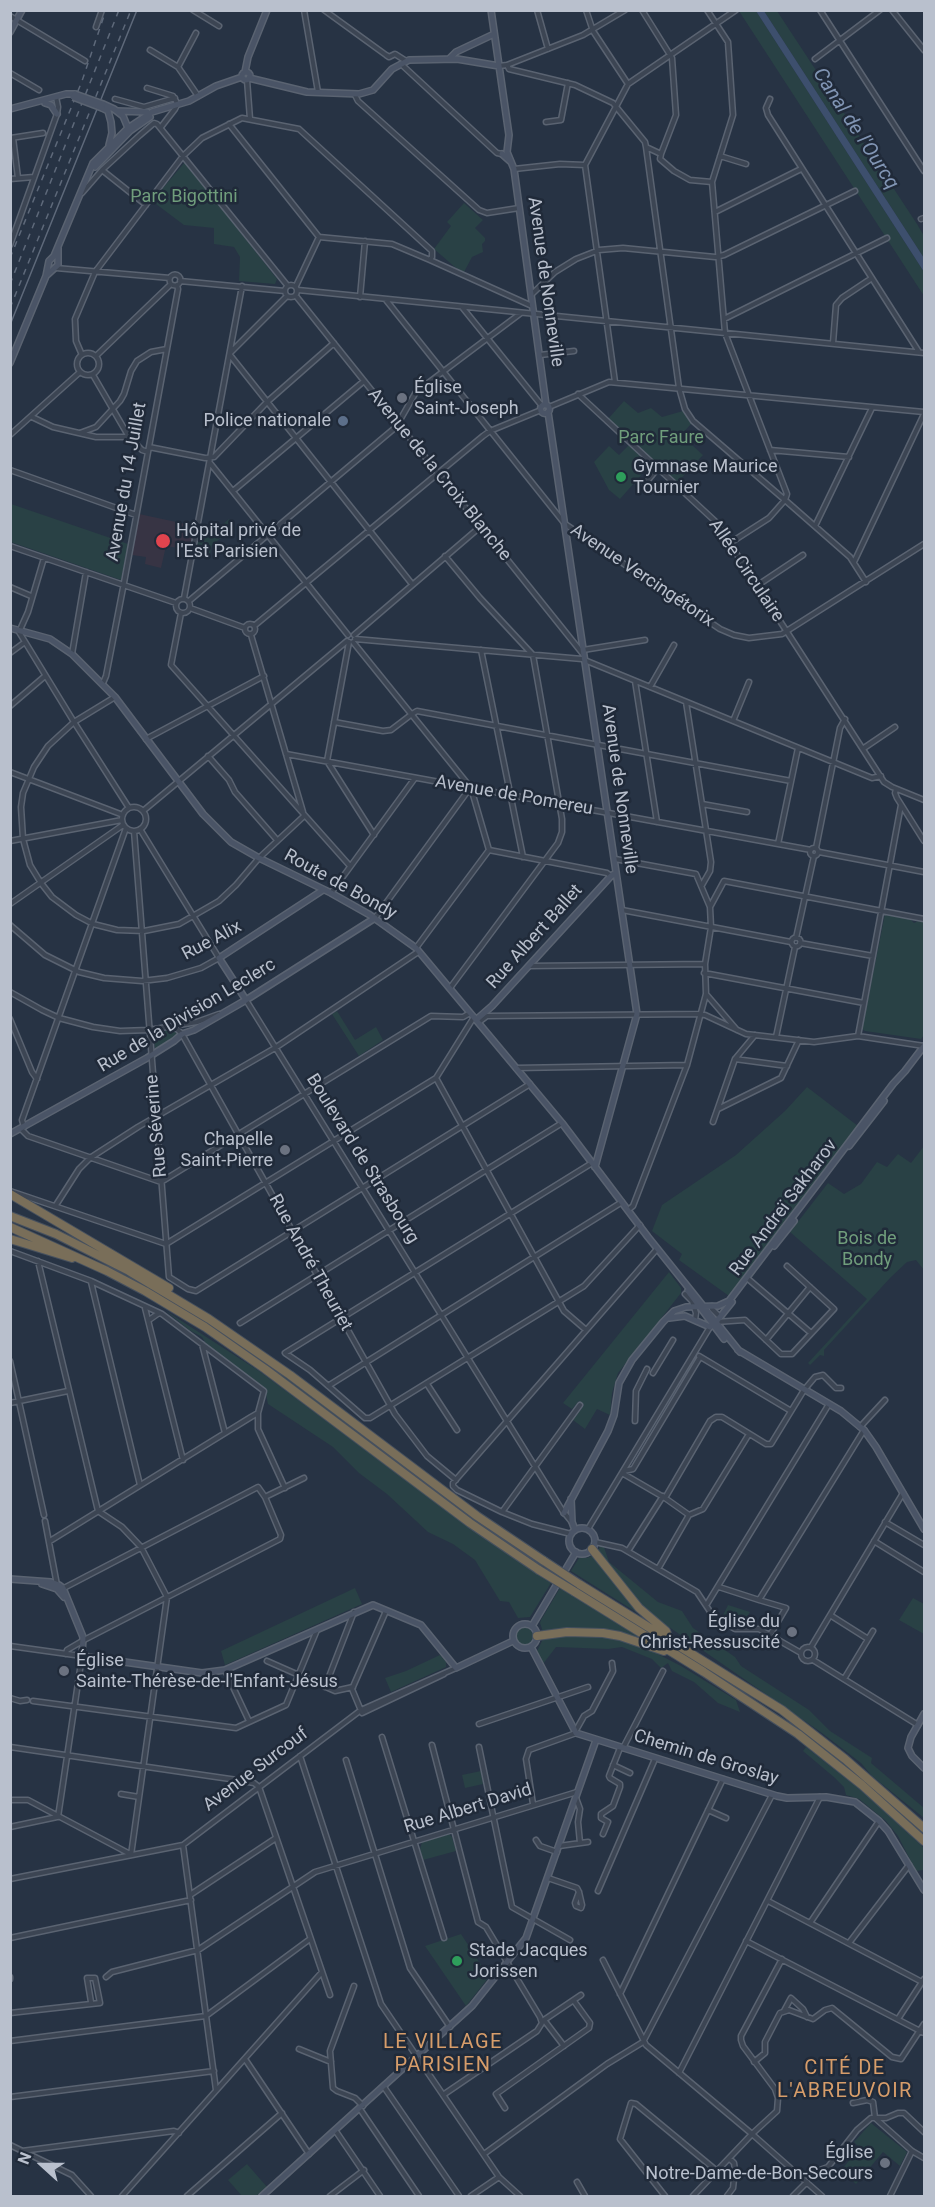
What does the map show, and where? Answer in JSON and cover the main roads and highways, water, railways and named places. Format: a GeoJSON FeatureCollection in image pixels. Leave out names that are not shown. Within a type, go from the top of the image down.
{"type":"FeatureCollection","features":[{"type":"Feature","properties":{"kind":"highway"},"geometry":{"type":"LineString","coordinates":[[10,1192],[174,1290],[179,1300]]}},
{"type":"Feature","properties":{"kind":"highway"},"geometry":{"type":"LineString","coordinates":[[10,1216],[96,1254],[179,1300],[246,1343],[477,1516],[544,1562],[792,1717],[870,1779],[924,1828]]}},
{"type":"Feature","properties":{"kind":"highway"},"geometry":{"type":"LineString","coordinates":[[10,1227],[79,1257],[169,1305],[234,1347],[470,1523],[539,1570],[752,1702],[819,1750],[894,1812],[924,1841]]}},
{"type":"Feature","properties":{"kind":"highway"},"geometry":{"type":"LineString","coordinates":[[10,1239],[70,1258],[79,1257]]}},
{"type":"Feature","properties":{"kind":"highway"},"geometry":{"type":"LineString","coordinates":[[593,1545],[633,1601],[666,1631],[671,1640]]}},
{"type":"Feature","properties":{"kind":"highway"},"geometry":{"type":"LineString","coordinates":[[537,1636],[567,1632],[603,1633],[673,1653]]}},
{"type":"Feature","properties":{"kind":"water","name":"Canal de l'Ourcq"},"geometry":{"type":"Polygon","coordinates":[[[756,11],[764,11],[924,258],[924,272],[756,11]]]}},
{"type":"Feature","properties":{"kind":"tram line"},"geometry":{"type":"LineString","coordinates":[[10,325],[137,10]]}},
{"type":"Feature","properties":{"kind":"railway"},"geometry":{"type":"LineString","coordinates":[[10,258],[82,81],[106,10]]}},
{"type":"Feature","properties":{"kind":"railway"},"geometry":{"type":"LineString","coordinates":[[10,284],[119,10]]}},
{"type":"Feature","properties":{"kind":"railway"},"geometry":{"type":"LineString","coordinates":[[10,308],[131,10]]}},
{"type":"Feature","properties":{"kind":"place","name":"Église Saint-Joseph"},"geometry":{"type":"Point","coordinates":[402,398]}},
{"type":"Feature","properties":{"kind":"place","name":"Police nationale"},"geometry":{"type":"Point","coordinates":[343,421]}},
{"type":"Feature","properties":{"kind":"place","name":"Gymnase Maurice Tournier"},"geometry":{"type":"Point","coordinates":[621,477]}},
{"type":"Feature","properties":{"kind":"place","name":"Hôpital privé de l'Est Parisien"},"geometry":{"type":"Point","coordinates":[163,541]}},
{"type":"Feature","properties":{"kind":"place","name":"Chapelle Saint-Pierre"},"geometry":{"type":"Point","coordinates":[285,1150]}},
{"type":"Feature","properties":{"kind":"place","name":"Église du Christ-Ressuscité"},"geometry":{"type":"Point","coordinates":[792,1632]}},
{"type":"Feature","properties":{"kind":"place","name":"Église Sainte-Thérèse-de-l'Enfant-Jésus"},"geometry":{"type":"Point","coordinates":[64,1671]}},
{"type":"Feature","properties":{"kind":"place","name":"Stade Jacques Jorissen"},"geometry":{"type":"Point","coordinates":[457,1961]}},
{"type":"Feature","properties":{"kind":"place","name":"Église Notre-Dame-de-Bon-Secours"},"geometry":{"type":"Point","coordinates":[885,2163]}},
{"type":"Feature","properties":{"kind":"district","name":"LE VILLAGE PARISIEN"},"geometry":{"type":"Point","coordinates":[443,2054]}},
{"type":"Feature","properties":{"kind":"district","name":"CITÉ DE L'ABREUVOIR"},"geometry":{"type":"Point","coordinates":[845,2080]}},
{"type":"Feature","properties":{"kind":"park label","name":"Parc Bigottini"},"geometry":{"type":"Point","coordinates":[184,197]}},
{"type":"Feature","properties":{"kind":"park label","name":"Parc Faure"},"geometry":{"type":"Point","coordinates":[661,438]}},
{"type":"Feature","properties":{"kind":"park label","name":"Bois de Bondy"},"geometry":{"type":"Point","coordinates":[867,1249]}}]}
